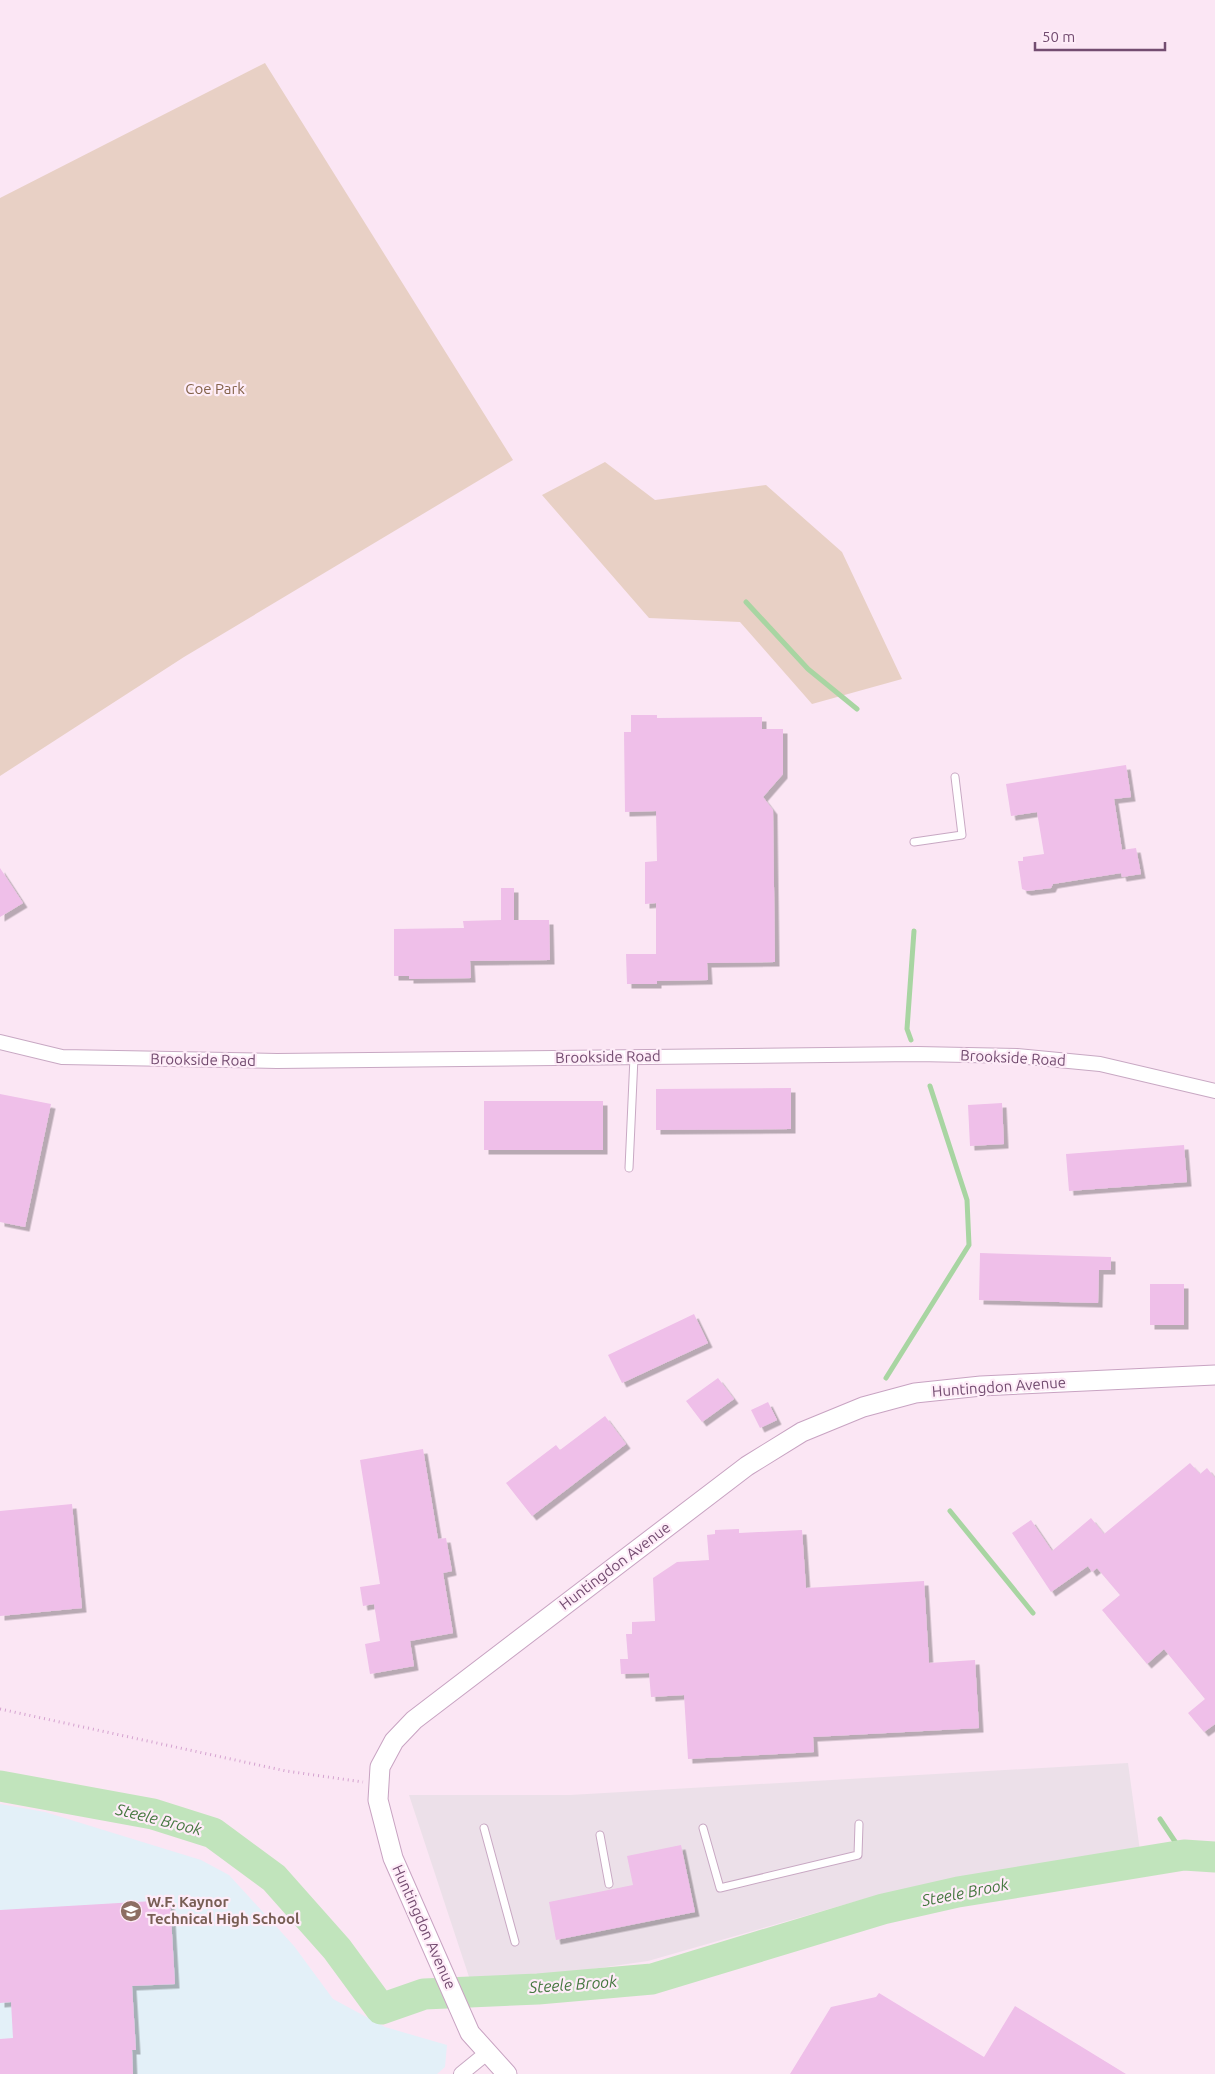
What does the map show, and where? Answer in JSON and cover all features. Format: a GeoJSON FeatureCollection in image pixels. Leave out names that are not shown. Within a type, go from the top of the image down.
{"type":"FeatureCollection","features":[{"type":"Feature","properties":{"kind":"main road","name":"Huntingdon Avenue"},"geometry":{"type":"LineString","coordinates":[[508,2074],[470,2033],[393,1858],[378,1800],[380,1767],[394,1741],[414,1720],[746,1466],[802,1432],[863,1407],[915,1393],[981,1386],[1215,1375]]}},
{"type":"Feature","properties":{"kind":"street","name":"Brookside Road"},"geometry":{"type":"LineString","coordinates":[[0,1042],[62,1057],[278,1061],[917,1054],[1017,1056],[1100,1064],[1215,1091]]}},
{"type":"Feature","properties":{"kind":"street"},"geometry":{"type":"LineString","coordinates":[[461,2074],[488,2052]]}},
{"type":"Feature","properties":{"kind":"lane"},"geometry":{"type":"LineString","coordinates":[[914,842],[962,835],[955,777]]}},
{"type":"Feature","properties":{"kind":"lane"},"geometry":{"type":"LineString","coordinates":[[629,1168],[634,1057]]}},
{"type":"Feature","properties":{"kind":"lane"},"geometry":{"type":"LineString","coordinates":[[703,1828],[720,1888],[858,1855],[860,1824]]}},
{"type":"Feature","properties":{"kind":"lane"},"geometry":{"type":"LineString","coordinates":[[484,1828],[515,1942]]}},
{"type":"Feature","properties":{"kind":"lane"},"geometry":{"type":"LineString","coordinates":[[600,1835],[609,1884]]}},
{"type":"Feature","properties":{"kind":"path"},"geometry":{"type":"LineString","coordinates":[[0,1709],[286,1771],[379,1784]]}},
{"type":"Feature","properties":{"kind":"shaded area"},"geometry":{"type":"Polygon","coordinates":[[[1128,1763],[1140,1851],[864,1899],[648,1961],[472,1986],[409,1795],[570,1795],[1128,1763]]]}},
{"type":"Feature","properties":{"kind":"shaded area","name":"W.F. Kaynor Technical High School"},"geometry":{"type":"Polygon","coordinates":[[[0,1804],[45,1812],[201,1860],[229,1875],[294,1946],[333,1999],[385,2027],[447,2045],[445,2067],[437,2074],[0,2074],[0,1804]]]}},
{"type":"Feature","properties":{"kind":"green space","name":"Coe Park"},"geometry":{"type":"Polygon","coordinates":[[[265,63],[513,460],[184,657],[0,776],[0,198],[265,63]]]}},
{"type":"Feature","properties":{"kind":"green space"},"geometry":{"type":"Polygon","coordinates":[[[605,462],[655,500],[766,485],[842,552],[902,679],[812,704],[740,622],[649,618],[542,495],[605,462]]]}},
{"type":"Feature","properties":{"kind":"building"},"geometry":{"type":"Polygon","coordinates":[[[631,715],[657,715],[657,718],[762,717],[762,729],[783,729],[783,774],[763,797],[773,810],[775,962],[707,963],[708,980],[657,981],[657,984],[627,984],[626,954],[656,954],[656,903],[645,904],[645,862],[657,861],[656,811],[625,812],[624,732],[631,732],[631,715]]]}},
{"type":"Feature","properties":{"kind":"building"},"geometry":{"type":"Polygon","coordinates":[[[1126,765],[1131,797],[1114,799],[1122,850],[1136,848],[1141,874],[1122,877],[1121,873],[1053,884],[1051,888],[1027,891],[1022,889],[1018,861],[1023,861],[1023,857],[1044,854],[1037,812],[1011,816],[1006,784],[1126,765]]]}},
{"type":"Feature","properties":{"kind":"building"},"geometry":{"type":"Polygon","coordinates":[[[0,868],[23,903],[0,917],[0,868]]]}},
{"type":"Feature","properties":{"kind":"building"},"geometry":{"type":"Polygon","coordinates":[[[501,888],[514,888],[514,920],[549,920],[550,960],[470,961],[471,978],[409,979],[409,976],[394,976],[394,929],[464,928],[463,921],[501,920],[501,888]]]}},
{"type":"Feature","properties":{"kind":"building"},"geometry":{"type":"Polygon","coordinates":[[[791,1088],[791,1129],[656,1130],[656,1089],[791,1088]]]}},
{"type":"Feature","properties":{"kind":"building"},"geometry":{"type":"Polygon","coordinates":[[[0,1094],[51,1104],[25,1227],[0,1222],[0,1094]]]}},
{"type":"Feature","properties":{"kind":"building"},"geometry":{"type":"Polygon","coordinates":[[[484,1101],[603,1101],[603,1150],[484,1150],[484,1101]]]}},
{"type":"Feature","properties":{"kind":"building"},"geometry":{"type":"Polygon","coordinates":[[[1002,1103],[1004,1144],[970,1146],[968,1105],[1002,1103]]]}},
{"type":"Feature","properties":{"kind":"building"},"geometry":{"type":"Polygon","coordinates":[[[1184,1145],[1187,1182],[1069,1191],[1066,1154],[1184,1145]]]}},
{"type":"Feature","properties":{"kind":"building"},"geometry":{"type":"Polygon","coordinates":[[[980,1253],[1111,1257],[1111,1270],[1099,1270],[1098,1303],[979,1300],[980,1253]]]}},
{"type":"Feature","properties":{"kind":"building"},"geometry":{"type":"Polygon","coordinates":[[[1150,1284],[1184,1284],[1184,1325],[1150,1325],[1150,1284]]]}},
{"type":"Feature","properties":{"kind":"building"},"geometry":{"type":"Polygon","coordinates":[[[694,1314],[708,1343],[622,1383],[608,1355],[694,1314]]]}},
{"type":"Feature","properties":{"kind":"building"},"geometry":{"type":"Polygon","coordinates":[[[718,1378],[734,1399],[702,1422],[686,1401],[718,1378]]]}},
{"type":"Feature","properties":{"kind":"building"},"geometry":{"type":"Polygon","coordinates":[[[768,1402],[777,1420],[760,1428],[751,1410],[768,1402]]]}},
{"type":"Feature","properties":{"kind":"building"},"geometry":{"type":"Polygon","coordinates":[[[605,1416],[626,1444],[532,1516],[506,1483],[556,1445],[560,1450],[605,1416]]]}},
{"type":"Feature","properties":{"kind":"building"},"geometry":{"type":"Polygon","coordinates":[[[423,1449],[438,1539],[446,1538],[452,1571],[443,1573],[453,1633],[410,1641],[414,1666],[370,1674],[365,1644],[380,1641],[374,1604],[363,1606],[360,1587],[380,1584],[360,1460],[423,1449]]]}},
{"type":"Feature","properties":{"kind":"building"},"geometry":{"type":"Polygon","coordinates":[[[1190,1463],[1200,1474],[1207,1468],[1215,1478],[1215,1724],[1204,1732],[1188,1713],[1205,1699],[1164,1649],[1147,1664],[1102,1610],[1120,1595],[1097,1568],[1092,1572],[1088,1566],[1051,1592],[1012,1533],[1031,1520],[1052,1551],[1091,1518],[1104,1534],[1190,1463]]]}},
{"type":"Feature","properties":{"kind":"building"},"geometry":{"type":"Polygon","coordinates":[[[72,1504],[82,1608],[0,1616],[0,1511],[72,1504]]]}},
{"type":"Feature","properties":{"kind":"building"},"geometry":{"type":"Polygon","coordinates":[[[739,1529],[739,1533],[802,1530],[806,1588],[924,1581],[929,1663],[975,1660],[979,1728],[813,1737],[814,1752],[688,1759],[684,1695],[651,1697],[649,1673],[621,1674],[620,1659],[628,1659],[626,1634],[632,1634],[632,1622],[655,1621],[653,1578],[677,1562],[709,1560],[707,1535],[715,1534],[715,1530],[739,1529]]]}},
{"type":"Feature","properties":{"kind":"building"},"geometry":{"type":"Polygon","coordinates":[[[681,1845],[695,1912],[556,1940],[549,1902],[633,1885],[627,1856],[681,1845]]]}},
{"type":"Feature","properties":{"kind":"building"},"geometry":{"type":"Polygon","coordinates":[[[170,1900],[175,1984],[132,1986],[136,2050],[132,2050],[133,2074],[0,2074],[0,2039],[13,2038],[11,2002],[0,2003],[0,1910],[170,1900]]]}},
{"type":"Feature","properties":{"kind":"building"},"geometry":{"type":"Polygon","coordinates":[[[879,1993],[984,2057],[1015,2006],[1126,2074],[790,2074],[831,2007],[876,1997],[879,1993]]]}},
{"type":"Feature","properties":{"kind":"waterway"},"geometry":{"type":"LineString","coordinates":[[746,602],[808,669],[857,709]]}},
{"type":"Feature","properties":{"kind":"waterway"},"geometry":{"type":"LineString","coordinates":[[911,1040],[907,1029],[914,931]]}},
{"type":"Feature","properties":{"kind":"waterway"},"geometry":{"type":"LineString","coordinates":[[886,1378],[969,1245],[967,1200],[930,1086]]}},
{"type":"Feature","properties":{"kind":"waterway"},"geometry":{"type":"LineString","coordinates":[[950,1511],[1033,1613]]}},
{"type":"Feature","properties":{"kind":"waterway","name":"Steele Brook"},"geometry":{"type":"LineString","coordinates":[[0,1786],[153,1814],[213,1833],[274,1878],[337,1949],[381,2009],[424,1994],[538,1989],[652,1979],[883,1909],[958,1892],[1184,1855],[1215,1857]]}},
{"type":"Feature","properties":{"kind":"waterway"},"geometry":{"type":"LineString","coordinates":[[1160,1819],[1184,1855]]}},
{"type":"Feature","properties":{"kind":"place","name":"W.F. Kaynor Technical High School"},"geometry":{"type":"Point","coordinates":[131,1911]}}]}
